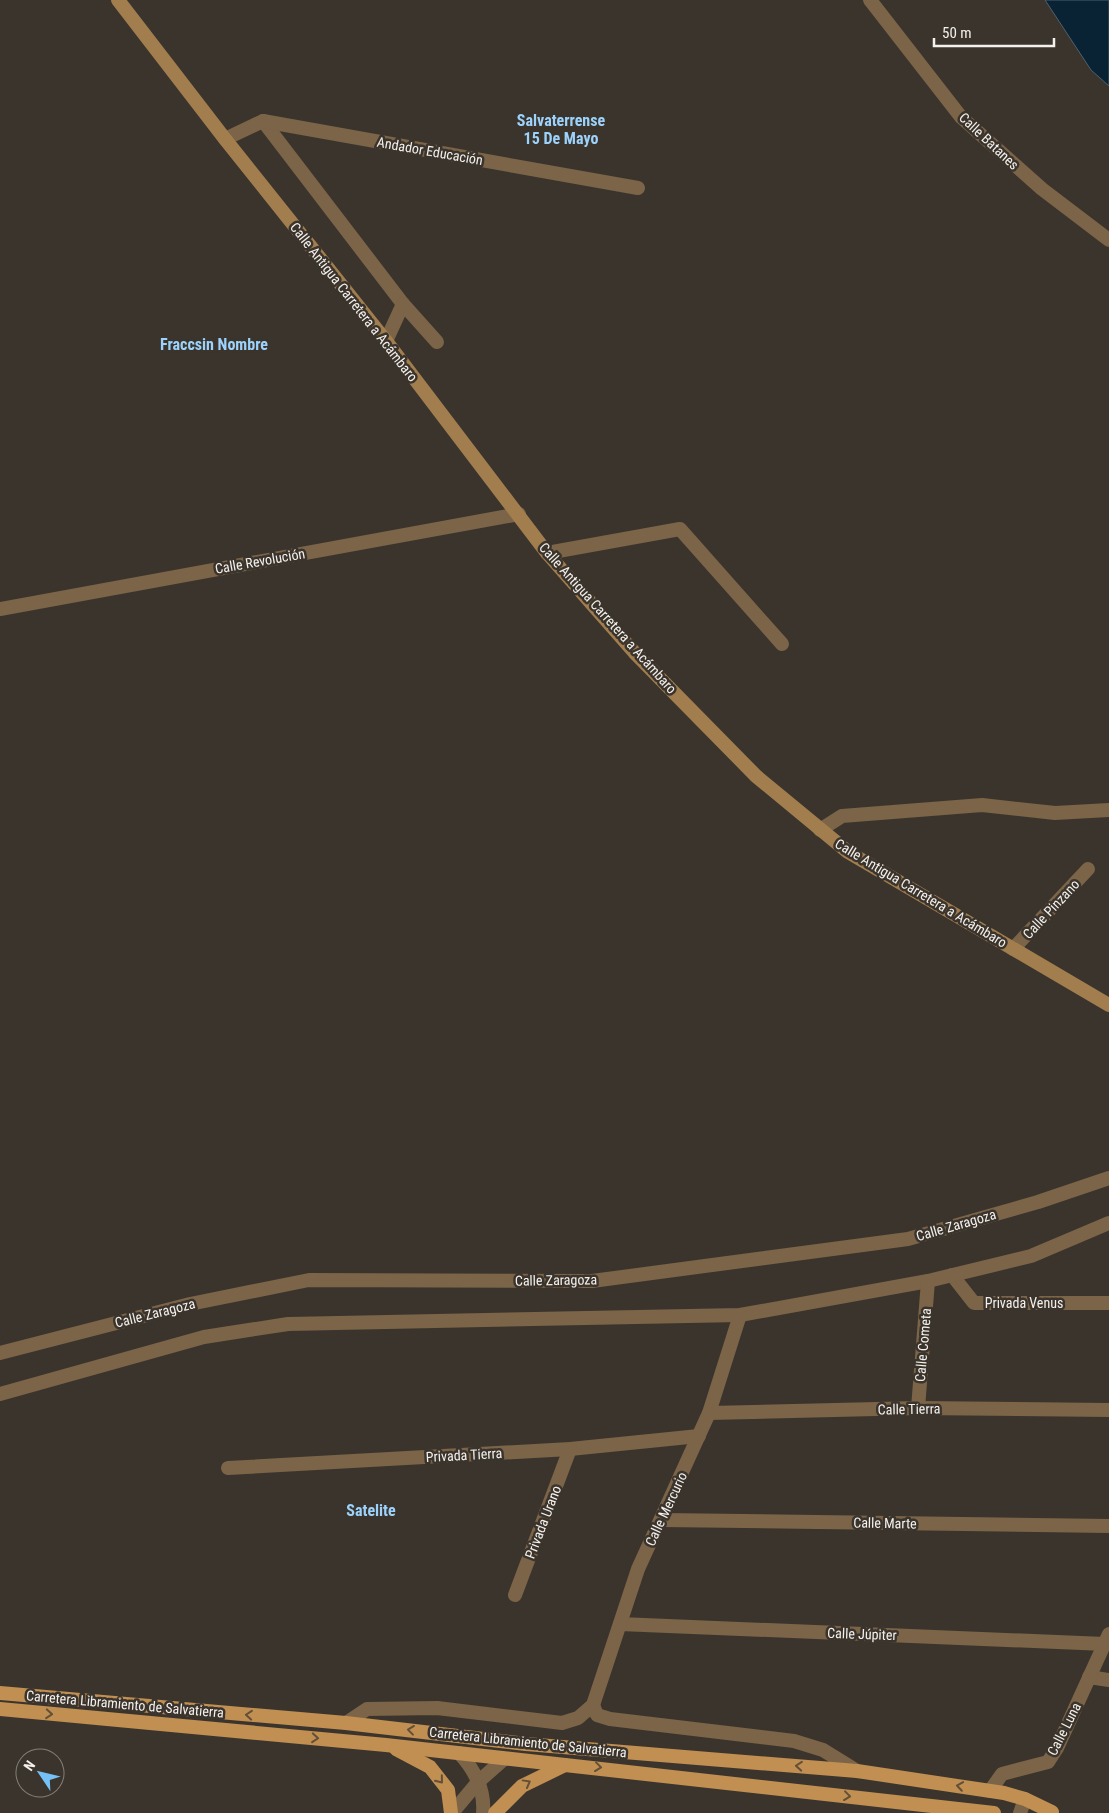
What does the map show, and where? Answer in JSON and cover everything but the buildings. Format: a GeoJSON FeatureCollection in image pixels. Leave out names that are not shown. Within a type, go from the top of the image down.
{"type":"FeatureCollection","features":[{"type":"Feature","properties":{"kind":"main road","name":"Calle Antigua Carretera a Acámbaro"},"geometry":{"type":"LineString","coordinates":[[118,0],[225,139],[386,341],[547,553],[634,652],[756,776],[848,852],[1109,1005]]}},
{"type":"Feature","properties":{"kind":"main road","name":"Carretera Libramiento de Salvatierra"},"geometry":{"type":"LineString","coordinates":[[0,1693],[346,1723],[526,1744],[857,1771],[1025,1798],[1052,1813]]}},
{"type":"Feature","properties":{"kind":"main road","name":"Carretera Libramiento de Salvatierra"},"geometry":{"type":"LineString","coordinates":[[0,1710],[386,1745],[994,1813]]}},
{"type":"Feature","properties":{"kind":"main road"},"geometry":{"type":"LineString","coordinates":[[441,1734],[459,1753]]}},
{"type":"Feature","properties":{"kind":"main road"},"geometry":{"type":"LineString","coordinates":[[504,1759],[526,1744]]}},
{"type":"Feature","properties":{"kind":"main road"},"geometry":{"type":"LineString","coordinates":[[386,1745],[430,1767],[448,1790],[452,1813]]}},
{"type":"Feature","properties":{"kind":"main road"},"geometry":{"type":"LineString","coordinates":[[495,1813],[522,1786],[567,1764]]}},
{"type":"Feature","properties":{"kind":"street","name":"Calle Batanes"},"geometry":{"type":"LineString","coordinates":[[870,0],[961,117],[1042,189],[1109,240]]}},
{"type":"Feature","properties":{"kind":"street"},"geometry":{"type":"LineString","coordinates":[[225,139],[263,121],[403,304],[437,342]]}},
{"type":"Feature","properties":{"kind":"street","name":"Andador Educación"},"geometry":{"type":"LineString","coordinates":[[263,121],[638,188]]}},
{"type":"Feature","properties":{"kind":"street"},"geometry":{"type":"LineString","coordinates":[[386,341],[403,304]]}},
{"type":"Feature","properties":{"kind":"street","name":"Calle Revolución"},"geometry":{"type":"LineString","coordinates":[[0,608],[519,514]]}},
{"type":"Feature","properties":{"kind":"street"},"geometry":{"type":"LineString","coordinates":[[547,553],[680,529],[782,644]]}},
{"type":"Feature","properties":{"kind":"street"},"geometry":{"type":"LineString","coordinates":[[820,830],[842,816],[982,805],[1055,813],[1109,810]]}},
{"type":"Feature","properties":{"kind":"street","name":"Calle Pinzano"},"geometry":{"type":"LineString","coordinates":[[1013,949],[1088,869]]}},
{"type":"Feature","properties":{"kind":"street","name":"Calle Zaragoza"},"geometry":{"type":"LineString","coordinates":[[0,1354],[190,1304],[309,1280],[592,1281],[908,1239],[1038,1202],[1109,1178]]}},
{"type":"Feature","properties":{"kind":"street"},"geometry":{"type":"LineString","coordinates":[[0,1394],[204,1337],[288,1324],[740,1315],[928,1281],[1031,1256],[1109,1223]]}},
{"type":"Feature","properties":{"kind":"street","name":"Privada Venus"},"geometry":{"type":"LineString","coordinates":[[952,1275],[974,1303],[1109,1302]]}},
{"type":"Feature","properties":{"kind":"street","name":"Calle Cometa"},"geometry":{"type":"LineString","coordinates":[[918,1408],[928,1281]]}},
{"type":"Feature","properties":{"kind":"street","name":"Calle Mercurio"},"geometry":{"type":"LineString","coordinates":[[593,1705],[638,1569],[662,1520],[709,1413],[740,1315]]}},
{"type":"Feature","properties":{"kind":"street","name":"Calle Tierra"},"geometry":{"type":"LineString","coordinates":[[709,1413],[918,1408],[1109,1410]]}},
{"type":"Feature","properties":{"kind":"street","name":"Privada Tierra"},"geometry":{"type":"LineString","coordinates":[[228,1468],[570,1449],[699,1436]]}},
{"type":"Feature","properties":{"kind":"street","name":"Privada Urano"},"geometry":{"type":"LineString","coordinates":[[515,1595],[570,1449]]}},
{"type":"Feature","properties":{"kind":"street","name":"Calle Marte"},"geometry":{"type":"LineString","coordinates":[[662,1520],[1109,1526]]}},
{"type":"Feature","properties":{"kind":"street","name":"Calle Júpiter"},"geometry":{"type":"LineString","coordinates":[[620,1624],[1107,1639]]}},
{"type":"Feature","properties":{"kind":"street","name":"Calle Luna"},"geometry":{"type":"LineString","coordinates":[[990,1791],[1002,1774],[1048,1762],[1107,1639]]}},
{"type":"Feature","properties":{"kind":"street"},"geometry":{"type":"LineString","coordinates":[[1090,1677],[1109,1680]]}},
{"type":"Feature","properties":{"kind":"street"},"geometry":{"type":"LineString","coordinates":[[346,1723],[367,1709],[437,1708],[562,1723],[578,1718],[593,1705],[598,1715],[610,1719],[794,1741],[823,1750],[857,1771]]}},
{"type":"Feature","properties":{"kind":"street"},"geometry":{"type":"LineString","coordinates":[[459,1753],[473,1768],[484,1799],[483,1813]]}},
{"type":"Feature","properties":{"kind":"street"},"geometry":{"type":"LineString","coordinates":[[452,1813],[478,1782],[504,1759]]}},
{"type":"Feature","properties":{"kind":"street"},"geometry":{"type":"LineString","coordinates":[[1020,1813],[1025,1798]]}},
{"type":"Feature","properties":{"kind":"water"},"geometry":{"type":"Polygon","coordinates":[[[1045,0],[1109,0],[1109,86],[1091,70],[1045,0]]]}},
{"type":"Feature","properties":{"kind":"district","name":"Salvaterrense 15 De Mayo"},"geometry":{"type":"Point","coordinates":[561,129]}},
{"type":"Feature","properties":{"kind":"district","name":"Fraccsin Nombre"},"geometry":{"type":"Point","coordinates":[214,344]}},
{"type":"Feature","properties":{"kind":"district","name":"Satelite"},"geometry":{"type":"Point","coordinates":[371,1510]}}]}
